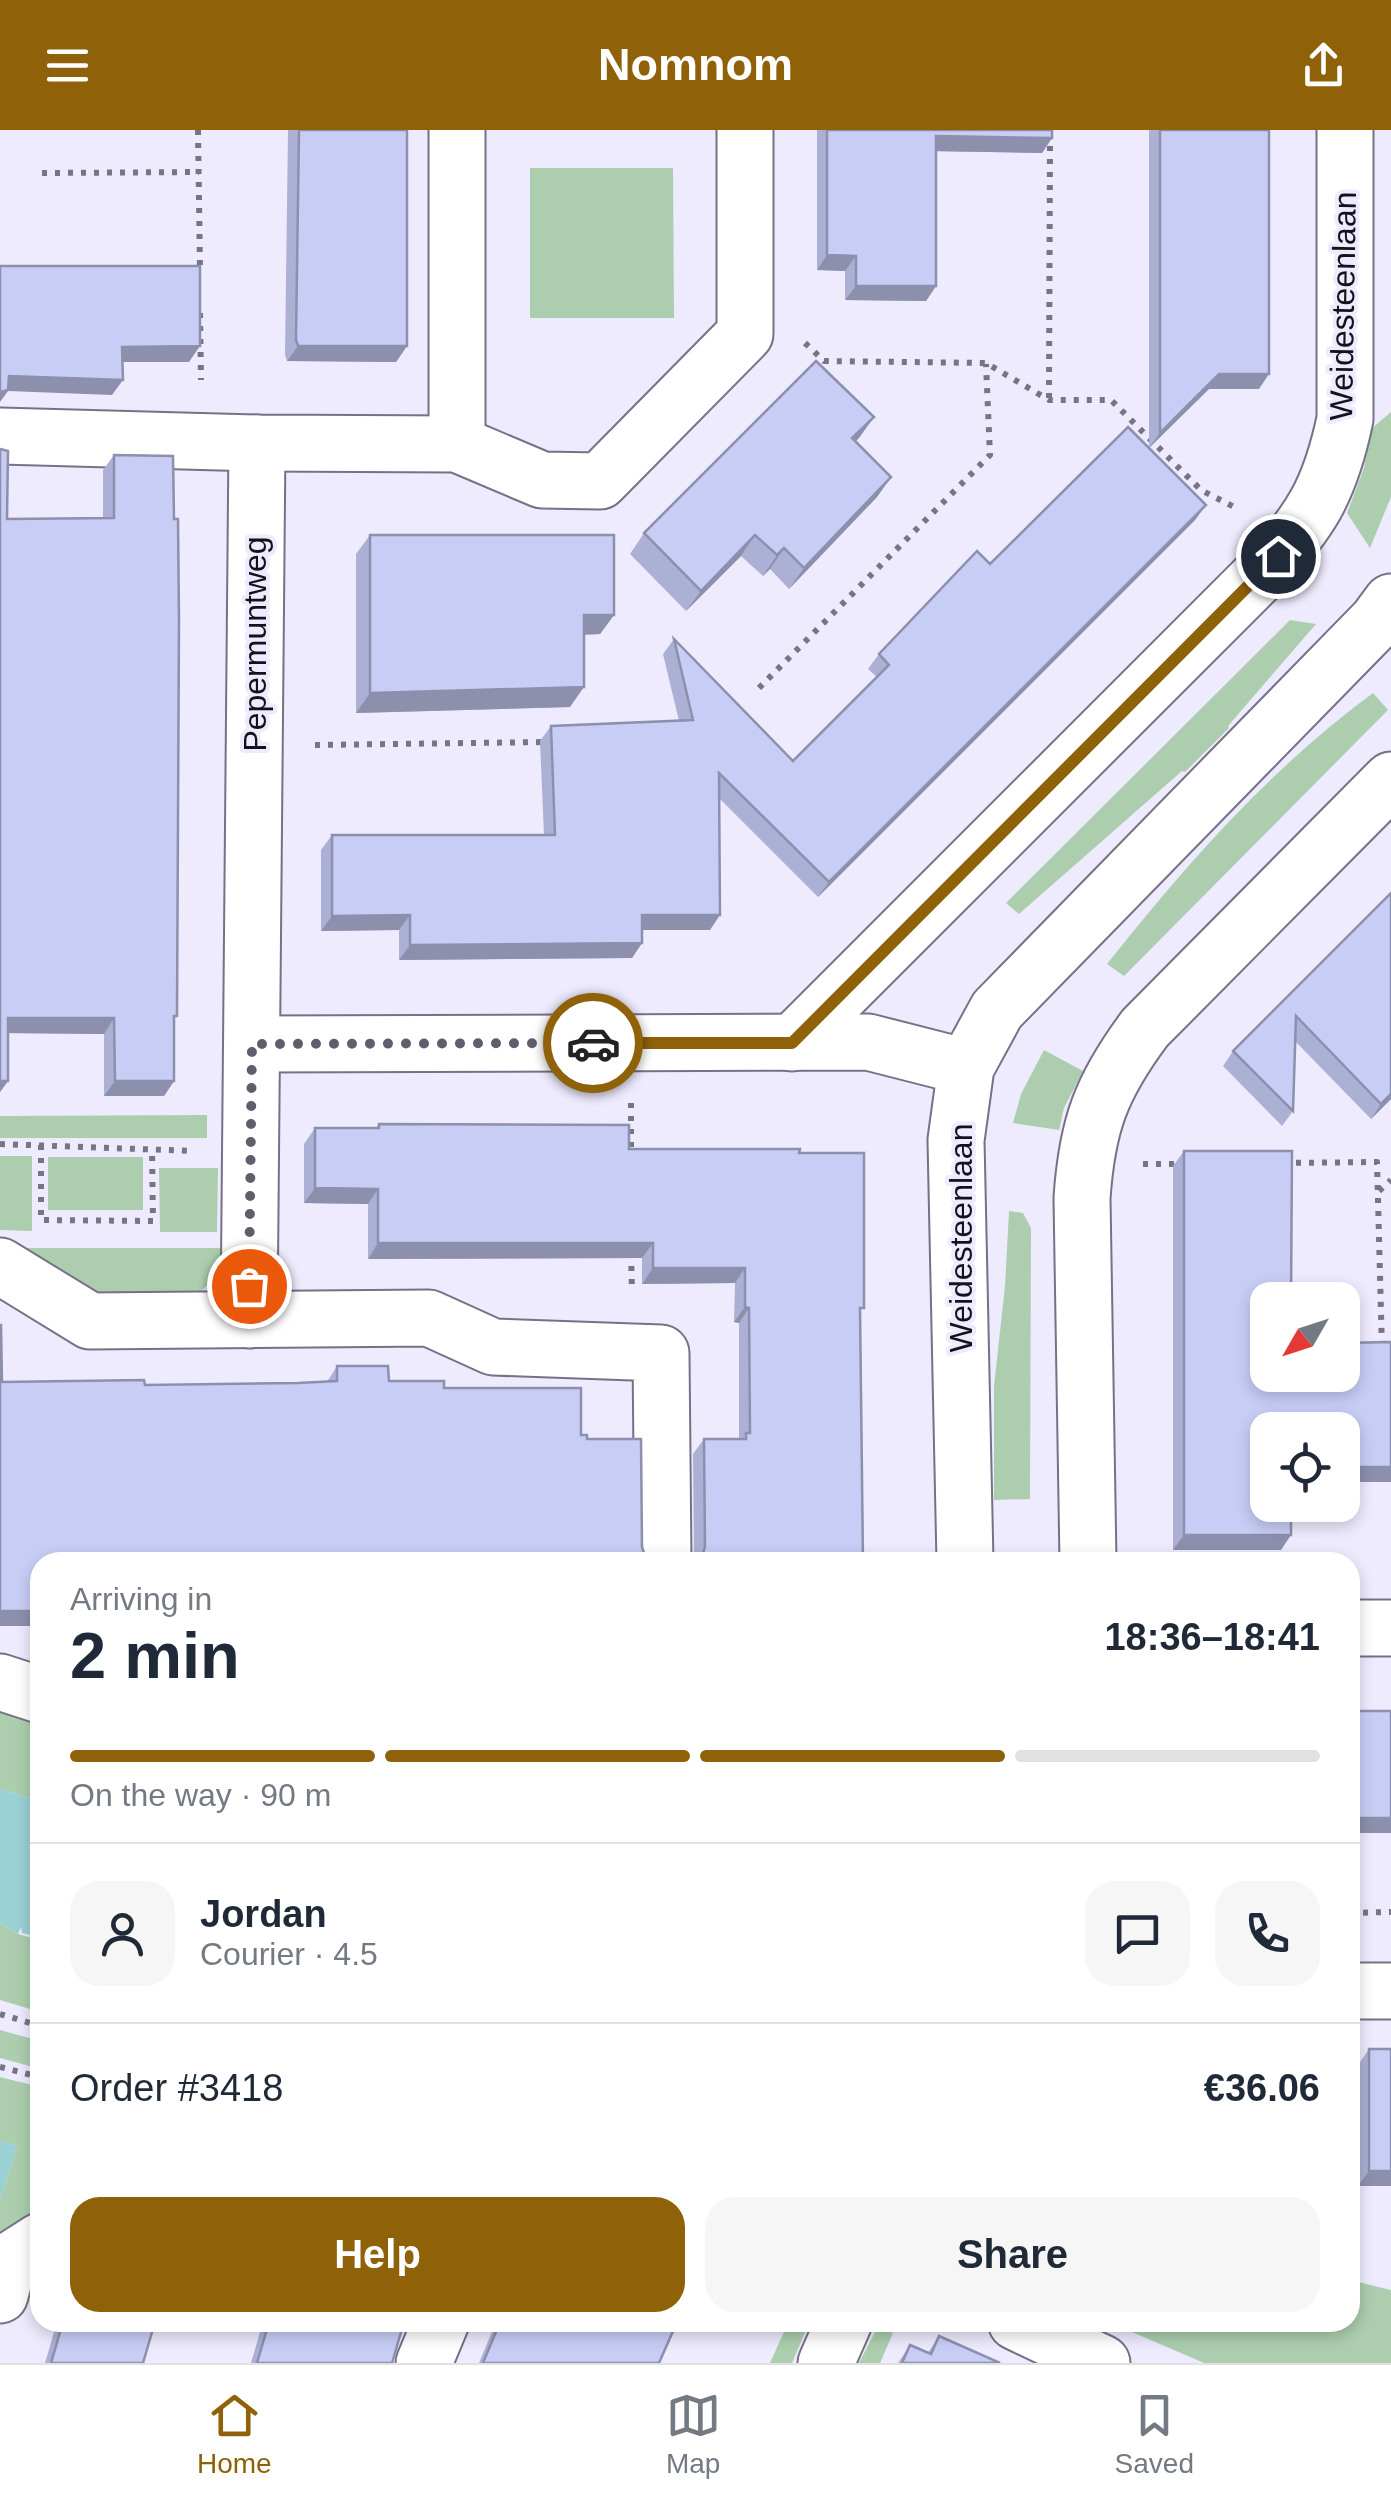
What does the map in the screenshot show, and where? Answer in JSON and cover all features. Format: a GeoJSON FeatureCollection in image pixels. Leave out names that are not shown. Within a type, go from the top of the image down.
{"type":"FeatureCollection","features":[{"type":"Feature","properties":{"kind":"street"},"geometry":{"type":"LineString","coordinates":[[457,130],[457,444]]}},
{"type":"Feature","properties":{"kind":"street"},"geometry":{"type":"LineString","coordinates":[[0,436],[257,444],[457,444],[542,480],[600,480],[746,334],[744,130]]}},
{"type":"Feature","properties":{"kind":"street","name":"Weidesteenlaan"},"geometry":{"type":"LineString","coordinates":[[792,1043],[1296,537],[1322,498],[1336,463],[1345,420],[1345,130]]}},
{"type":"Feature","properties":{"kind":"street","name":"Pepermuntweg"},"geometry":{"type":"LineString","coordinates":[[249,1320],[257,444]]}},
{"type":"Feature","properties":{"kind":"street","name":"Weidesteenlaan"},"geometry":{"type":"LineString","coordinates":[[965,1552],[956,1140],[966,1066],[997,1010],[1391,602]]}},
{"type":"Feature","properties":{"kind":"street"},"geometry":{"type":"LineString","coordinates":[[1088,1552],[1082,1198],[1084,1164],[1098,1102],[1119,1062],[1145,1028],[1391,780]]}},
{"type":"Feature","properties":{"kind":"street"},"geometry":{"type":"LineString","coordinates":[[252,1044],[868,1042],[966,1066]]}},
{"type":"Feature","properties":{"kind":"street"},"geometry":{"type":"LineString","coordinates":[[0,1266],[90,1321],[429,1318],[494,1348],[661,1353],[664,1552]]}},
{"type":"Feature","properties":{"kind":"street"},"geometry":{"type":"LineString","coordinates":[[1360,1628],[1391,1628]]}},
{"type":"Feature","properties":{"kind":"street"},"geometry":{"type":"LineString","coordinates":[[0,1682],[30,1692]]}},
{"type":"Feature","properties":{"kind":"street"},"geometry":{"type":"LineString","coordinates":[[1360,1991],[1391,1991]]}},
{"type":"Feature","properties":{"kind":"street"},"geometry":{"type":"LineString","coordinates":[[0,2295],[9,2261],[30,2247]]}},
{"type":"Feature","properties":{"kind":"street"},"geometry":{"type":"LineString","coordinates":[[424,2363],[436,2332]]}},
{"type":"Feature","properties":{"kind":"street"},"geometry":{"type":"LineString","coordinates":[[826,2363],[840,2332]]}},
{"type":"Feature","properties":{"kind":"street"},"geometry":{"type":"LineString","coordinates":[[1037,2332],[1102,2363]]}},
{"type":"Feature","properties":{"kind":"path"},"geometry":{"type":"LineString","coordinates":[[198,130],[200,288]]}},
{"type":"Feature","properties":{"kind":"path"},"geometry":{"type":"LineString","coordinates":[[1049,400],[1050,141]]}},
{"type":"Feature","properties":{"kind":"path"},"geometry":{"type":"LineString","coordinates":[[42,173],[198,172]]}},
{"type":"Feature","properties":{"kind":"path"},"geometry":{"type":"LineString","coordinates":[[200,307],[202,442]]}},
{"type":"Feature","properties":{"kind":"path"},"geometry":{"type":"LineString","coordinates":[[746,334],[798,337],[824,361],[986,363],[1049,400],[1111,400],[1201,490],[1296,537]]}},
{"type":"Feature","properties":{"kind":"path"},"geometry":{"type":"LineString","coordinates":[[760,688],[990,455],[986,363]]}},
{"type":"Feature","properties":{"kind":"path"},"geometry":{"type":"LineString","coordinates":[[254,746],[564,742]]}},
{"type":"Feature","properties":{"kind":"path"},"geometry":{"type":"LineString","coordinates":[[631,1043],[631,1159]]}},
{"type":"Feature","properties":{"kind":"path"},"geometry":{"type":"LineString","coordinates":[[0,1144],[251,1153]]}},
{"type":"Feature","properties":{"kind":"path"},"geometry":{"type":"LineString","coordinates":[[42,1145],[42,1220],[153,1221],[152,1149]]}},
{"type":"Feature","properties":{"kind":"path"},"geometry":{"type":"LineString","coordinates":[[1280,1163],[1377,1162],[1387,1351],[1369,1352]]}},
{"type":"Feature","properties":{"kind":"path"},"geometry":{"type":"LineString","coordinates":[[1084,1164],[1182,1164]]}},
{"type":"Feature","properties":{"kind":"path"},"geometry":{"type":"LineString","coordinates":[[1378,1192],[1391,1180]]}},
{"type":"Feature","properties":{"kind":"path"},"geometry":{"type":"LineString","coordinates":[[632,1236],[632,1352]]}},
{"type":"Feature","properties":{"kind":"path"},"geometry":{"type":"LineString","coordinates":[[1360,1912],[1391,1912]]}},
{"type":"Feature","properties":{"kind":"path"},"geometry":{"type":"LineString","coordinates":[[0,2014],[30,2023]]}},
{"type":"Feature","properties":{"kind":"path"},"geometry":{"type":"LineString","coordinates":[[0,2067],[30,2074]]}},
{"type":"Feature","properties":{"kind":"shaded area"},"geometry":{"type":"Polygon","coordinates":[[[530,168],[673,168],[674,318],[530,318],[530,168]]]}},
{"type":"Feature","properties":{"kind":"shaded area"},"geometry":{"type":"Polygon","coordinates":[[[1391,412],[1391,497],[1370,548],[1347,513],[1364,468],[1370,430],[1391,412]]]}},
{"type":"Feature","properties":{"kind":"shaded area"},"geometry":{"type":"Polygon","coordinates":[[[1290,620],[1316,624],[1229,728],[1185,772],[1019,914],[1006,903],[1290,620]]]}},
{"type":"Feature","properties":{"kind":"shaded area"},"geometry":{"type":"Polygon","coordinates":[[[1373,693],[1388,710],[1124,976],[1107,964],[1231,819],[1299,753],[1373,693]]]}},
{"type":"Feature","properties":{"kind":"shaded area"},"geometry":{"type":"Polygon","coordinates":[[[1044,1050],[1083,1071],[1064,1108],[1059,1130],[1013,1123],[1021,1094],[1044,1050]]]}},
{"type":"Feature","properties":{"kind":"shaded area"},"geometry":{"type":"Polygon","coordinates":[[[207,1115],[207,1138],[0,1138],[0,1116],[207,1115]]]}},
{"type":"Feature","properties":{"kind":"shaded area"},"geometry":{"type":"Polygon","coordinates":[[[0,1156],[32,1156],[32,1231],[0,1230],[0,1156]]]}},
{"type":"Feature","properties":{"kind":"shaded area"},"geometry":{"type":"Polygon","coordinates":[[[48,1157],[143,1157],[143,1210],[48,1210],[48,1157]]]}},
{"type":"Feature","properties":{"kind":"shaded area"},"geometry":{"type":"Polygon","coordinates":[[[159,1168],[218,1168],[217,1232],[160,1232],[159,1168]]]}},
{"type":"Feature","properties":{"kind":"shaded area"},"geometry":{"type":"Polygon","coordinates":[[[1009,1211],[1023,1213],[1031,1228],[1030,1499],[994,1500],[994,1386],[1009,1211]]]}},
{"type":"Feature","properties":{"kind":"shaded area"},"geometry":{"type":"Polygon","coordinates":[[[1,1248],[227,1248],[228,1265],[191,1301],[97,1302],[1,1248]]]}},
{"type":"Feature","properties":{"kind":"shaded area"},"geometry":{"type":"Polygon","coordinates":[[[0,1704],[30,1713],[30,1798],[0,1789],[0,1704]]]}},
{"type":"Feature","properties":{"kind":"shaded area"},"geometry":{"type":"Polygon","coordinates":[[[0,1789],[30,1798],[30,1935],[22,1933],[21,1927],[18,1934],[0,1923],[0,1789]]]}},
{"type":"Feature","properties":{"kind":"shaded area"},"geometry":{"type":"Polygon","coordinates":[[[0,1923],[30,1937],[30,2009],[0,2000],[0,1923]]]}},
{"type":"Feature","properties":{"kind":"shaded area"},"geometry":{"type":"Polygon","coordinates":[[[0,2030],[30,2038],[30,2066],[0,2058],[0,2030]]]}},
{"type":"Feature","properties":{"kind":"shaded area"},"geometry":{"type":"Polygon","coordinates":[[[0,2077],[30,2084],[30,2221],[27,2233],[0,2242],[0,2200],[17,2146],[0,2141],[0,2077]]]}},
{"type":"Feature","properties":{"kind":"shaded area"},"geometry":{"type":"Polygon","coordinates":[[[0,2141],[17,2146],[0,2200],[0,2141]]]}},
{"type":"Feature","properties":{"kind":"shaded area"},"geometry":{"type":"Polygon","coordinates":[[[1360,2282],[1391,2290],[1391,2363],[1204,2363],[1132,2332],[1360,2332],[1360,2282]]]}},
{"type":"Feature","properties":{"kind":"shaded area"},"geometry":{"type":"Polygon","coordinates":[[[784,2332],[805,2332],[792,2363],[770,2363],[784,2332]]]}},
{"type":"Feature","properties":{"kind":"shaded area"},"geometry":{"type":"Polygon","coordinates":[[[875,2332],[893,2333],[880,2363],[859,2363],[875,2332]]]}},
{"type":"Feature","properties":{"kind":"building"},"geometry":{"type":"Polygon","coordinates":[[[299,130],[407,130],[407,346],[298,346],[299,130]]]}},
{"type":"Feature","properties":{"kind":"building"},"geometry":{"type":"Polygon","coordinates":[[[827,130],[1052,130],[1052,138],[936,136],[936,286],[856,286],[856,256],[827,255],[827,130]]]}},
{"type":"Feature","properties":{"kind":"building"},"geometry":{"type":"Polygon","coordinates":[[[1160,130],[1269,130],[1269,374],[1219,374],[1160,433],[1160,130]]]}},
{"type":"Feature","properties":{"kind":"building"},"geometry":{"type":"Polygon","coordinates":[[[0,266],[200,266],[200,346],[122,347],[123,380],[9,376],[8,390],[0,392],[0,266]]]}},
{"type":"Feature","properties":{"kind":"building"},"geometry":{"type":"Polygon","coordinates":[[[816,361],[874,417],[852,438],[891,477],[804,568],[784,548],[777,555],[755,535],[701,591],[644,533],[816,361]]]}},
{"type":"Feature","properties":{"kind":"building"},"geometry":{"type":"Polygon","coordinates":[[[1128,427],[1206,505],[829,882],[719,773],[720,915],[642,915],[642,943],[410,945],[410,915],[332,916],[332,835],[555,835],[551,726],[693,720],[674,639],[793,761],[889,665],[879,654],[977,551],[990,564],[1128,427]]]}},
{"type":"Feature","properties":{"kind":"building"},"geometry":{"type":"Polygon","coordinates":[[[0,449],[8,451],[7,519],[114,518],[114,455],[173,456],[179,621],[174,1081],[115,1081],[114,1018],[8,1018],[8,1081],[0,1081],[0,449]]]}},
{"type":"Feature","properties":{"kind":"building"},"geometry":{"type":"Polygon","coordinates":[[[370,535],[614,535],[614,615],[584,615],[584,687],[370,693],[370,535]]]}},
{"type":"Feature","properties":{"kind":"building"},"geometry":{"type":"Polygon","coordinates":[[[1391,893],[1391,1094],[1381,1104],[1296,1016],[1293,1111],[1233,1051],[1391,893]]]}},
{"type":"Feature","properties":{"kind":"building"},"geometry":{"type":"Polygon","coordinates":[[[379,1124],[629,1125],[629,1149],[864,1153],[864,1308],[860,1308],[863,1552],[703,1552],[704,1439],[746,1439],[746,1433],[750,1433],[745,1268],[653,1268],[653,1243],[378,1243],[378,1189],[315,1188],[315,1128],[379,1128],[379,1124]]]}},
{"type":"Feature","properties":{"kind":"building"},"geometry":{"type":"Polygon","coordinates":[[[1184,1151],[1292,1151],[1291,1282],[1250,1282],[1250,1392],[1360,1392],[1360,1343],[1391,1342],[1391,1467],[1360,1467],[1360,1412],[1250,1412],[1250,1522],[1291,1522],[1291,1535],[1184,1535],[1184,1151]]]}},
{"type":"Feature","properties":{"kind":"building"},"geometry":{"type":"Polygon","coordinates":[[[0,1325],[2,1382],[298,1383],[337,1381],[337,1366],[388,1366],[389,1381],[444,1381],[444,1388],[581,1388],[581,1435],[587,1435],[587,1439],[641,1439],[644,1552],[30,1552],[30,1611],[0,1611],[0,1325]]]}},
{"type":"Feature","properties":{"kind":"building"},"geometry":{"type":"Polygon","coordinates":[[[1360,1711],[1391,1711],[1391,1818],[1360,1818],[1360,1711]]]}},
{"type":"Feature","properties":{"kind":"building"},"geometry":{"type":"Polygon","coordinates":[[[1369,2049],[1391,2049],[1391,2171],[1369,2171],[1369,2049]]]}},
{"type":"Feature","properties":{"kind":"building"},"geometry":{"type":"Polygon","coordinates":[[[60,2332],[152,2332],[143,2363],[51,2363],[60,2332]]]}},
{"type":"Feature","properties":{"kind":"building"},"geometry":{"type":"Polygon","coordinates":[[[266,2332],[401,2332],[392,2363],[257,2363],[266,2332]]]}},
{"type":"Feature","properties":{"kind":"building"},"geometry":{"type":"Polygon","coordinates":[[[496,2332],[673,2332],[659,2363],[483,2363],[496,2332]]]}},
{"type":"Feature","properties":{"kind":"building"},"geometry":{"type":"Polygon","coordinates":[[[939,2336],[1000,2363],[902,2363],[910,2345],[931,2354],[939,2336]]]}},
{"type":"Feature","properties":{"kind":"way so far"},"geometry":{"type":"LineString","coordinates":[[249,1286],[252,1044],[593,1043]]}},
{"type":"Feature","properties":{"kind":"route"},"geometry":{"type":"LineString","coordinates":[[593,1043],[792,1043],[1278,556]]}}]}
